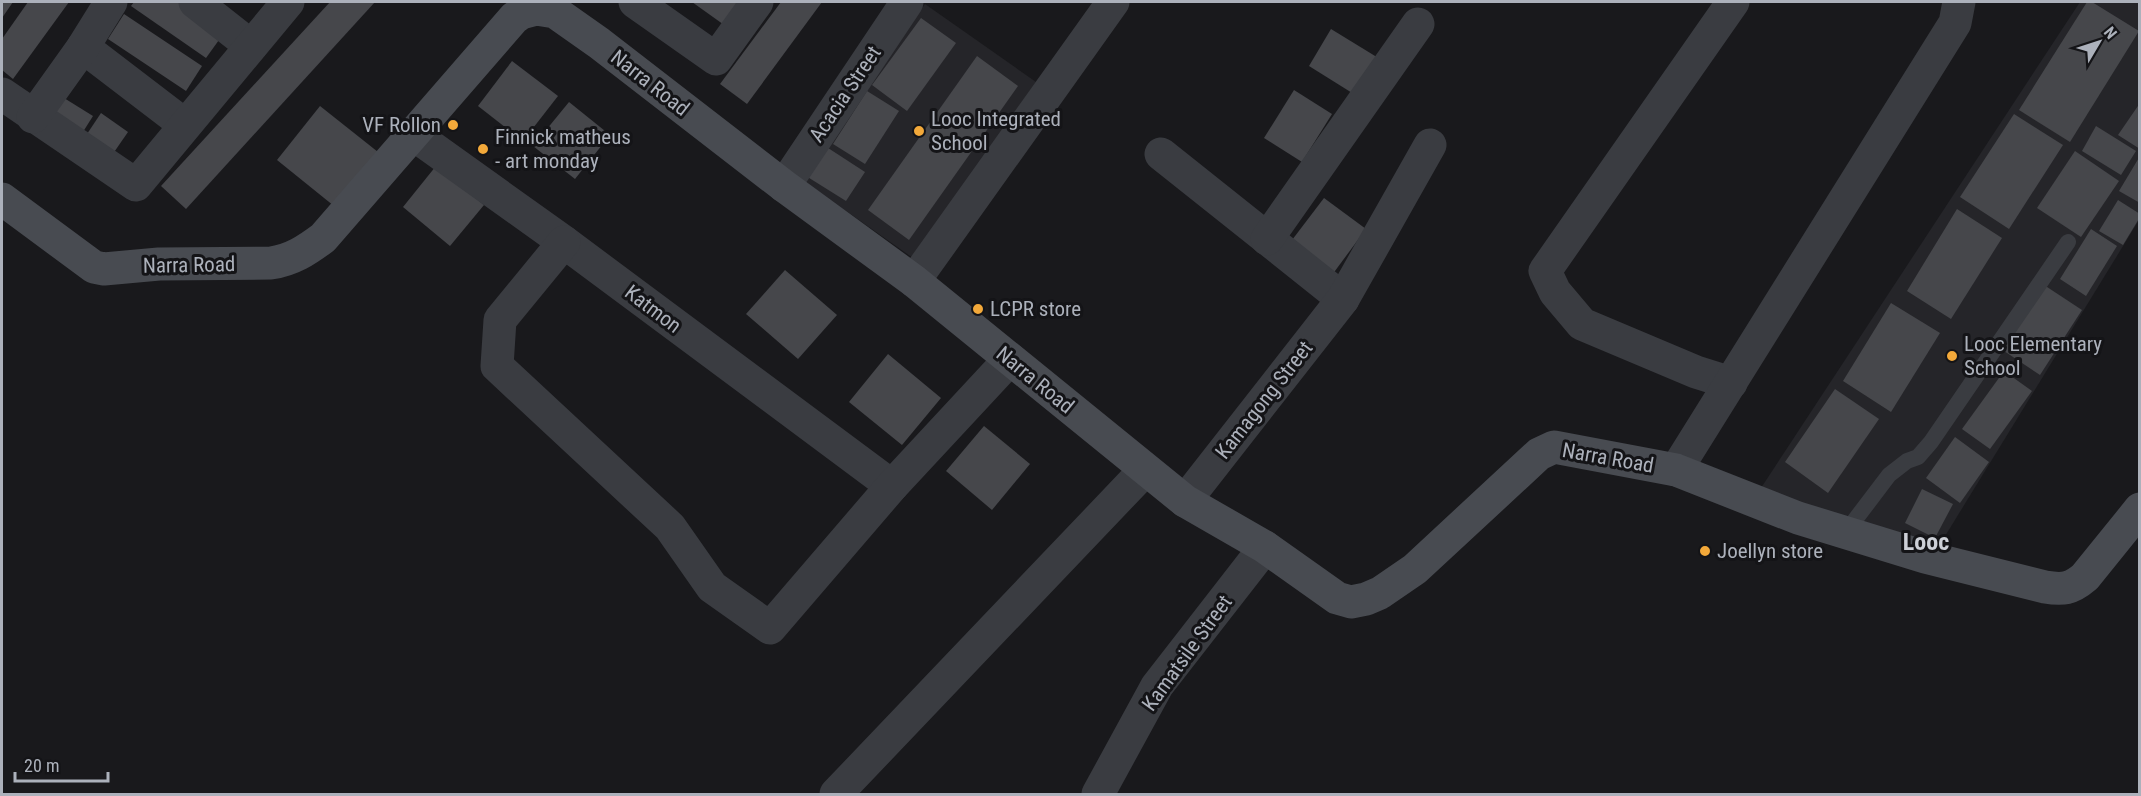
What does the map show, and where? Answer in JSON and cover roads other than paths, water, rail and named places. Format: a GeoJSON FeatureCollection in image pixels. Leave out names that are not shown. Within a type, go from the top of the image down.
{"type":"FeatureCollection","features":[{"type":"Feature","properties":{"kind":"main road","name":"Narra Road"},"geometry":{"type":"LineString","coordinates":[[2,199],[94,267],[105,269],[159,264],[278,262],[303,252],[323,238],[514,18],[529,11],[546,9],[555,12],[599,44],[914,282],[1185,501],[1265,547],[1337,598],[1351,602],[1380,593],[1415,569],[1544,451],[1554,447],[1676,470],[1798,518],[1845,533],[1925,557],[2064,590],[2075,586],[2085,577],[2139,508]]}},
{"type":"Feature","properties":{"kind":"street"},"geometry":{"type":"LineString","coordinates":[[33,117],[83,47],[111,2]]}},
{"type":"Feature","properties":{"kind":"street"},"geometry":{"type":"LineString","coordinates":[[195,2],[251,46]]}},
{"type":"Feature","properties":{"kind":"street"},"geometry":{"type":"LineString","coordinates":[[2,94],[136,185],[288,2]]}},
{"type":"Feature","properties":{"kind":"street"},"geometry":{"type":"LineString","coordinates":[[635,2],[716,59],[757,2]]}},
{"type":"Feature","properties":{"kind":"street","name":"Acacia Street"},"geometry":{"type":"LineString","coordinates":[[784,186],[907,2]]}},
{"type":"Feature","properties":{"kind":"street"},"geometry":{"type":"LineString","coordinates":[[914,282],[1113,2]]}},
{"type":"Feature","properties":{"kind":"street"},"geometry":{"type":"LineString","coordinates":[[1731,383],[1696,372],[1582,324],[1555,292],[1545,270],[1733,2]]}},
{"type":"Feature","properties":{"kind":"street"},"geometry":{"type":"LineString","coordinates":[[1676,470],[1955,23],[1959,2]]}},
{"type":"Feature","properties":{"kind":"street"},"geometry":{"type":"LineString","coordinates":[[1267,239],[1418,24]]}},
{"type":"Feature","properties":{"kind":"street"},"geometry":{"type":"LineString","coordinates":[[83,47],[185,125]]}},
{"type":"Feature","properties":{"kind":"street","name":"Katmon"},"geometry":{"type":"LineString","coordinates":[[412,134],[564,242],[891,486]]}},
{"type":"Feature","properties":{"kind":"street","name":"Kamagong Street"},"geometry":{"type":"LineString","coordinates":[[1185,501],[1342,299],[1430,145]]}},
{"type":"Feature","properties":{"kind":"street"},"geometry":{"type":"LineString","coordinates":[[1161,154],[1342,299]]}},
{"type":"Feature","properties":{"kind":"street"},"geometry":{"type":"LineString","coordinates":[[564,242],[500,320],[497,366],[670,527],[712,587],[770,628],[891,486],[1010,359]]}},
{"type":"Feature","properties":{"kind":"street"},"geometry":{"type":"LineString","coordinates":[[836,794],[1145,470]]}},
{"type":"Feature","properties":{"kind":"street","name":"Kamatsile Street"},"geometry":{"type":"LineString","coordinates":[[1098,795],[1157,686],[1265,547]]}},
{"type":"Feature","properties":{"kind":"lane"},"geometry":{"type":"LineString","coordinates":[[1845,533],[1889,475],[1907,461],[1918,457],[1931,442],[2067,242]]}},
{"type":"Feature","properties":{"kind":"place","name":"VF Rollon"},"geometry":{"type":"Point","coordinates":[453,125]}},
{"type":"Feature","properties":{"kind":"place","name":"Looc Integrated School"},"geometry":{"type":"Point","coordinates":[919,131]}},
{"type":"Feature","properties":{"kind":"place","name":"Finnick matheus - art monday"},"geometry":{"type":"Point","coordinates":[483,149]}},
{"type":"Feature","properties":{"kind":"place","name":"LCPR store"},"geometry":{"type":"Point","coordinates":[978,309]}},
{"type":"Feature","properties":{"kind":"place","name":"Looc Elementary School"},"geometry":{"type":"Point","coordinates":[1952,356]}},
{"type":"Feature","properties":{"kind":"place","name":"Joellyn store"},"geometry":{"type":"Point","coordinates":[1705,551]}},
{"type":"Feature","properties":{"kind":"district","name":"Looc"},"geometry":{"type":"Point","coordinates":[1926,542]}}]}
